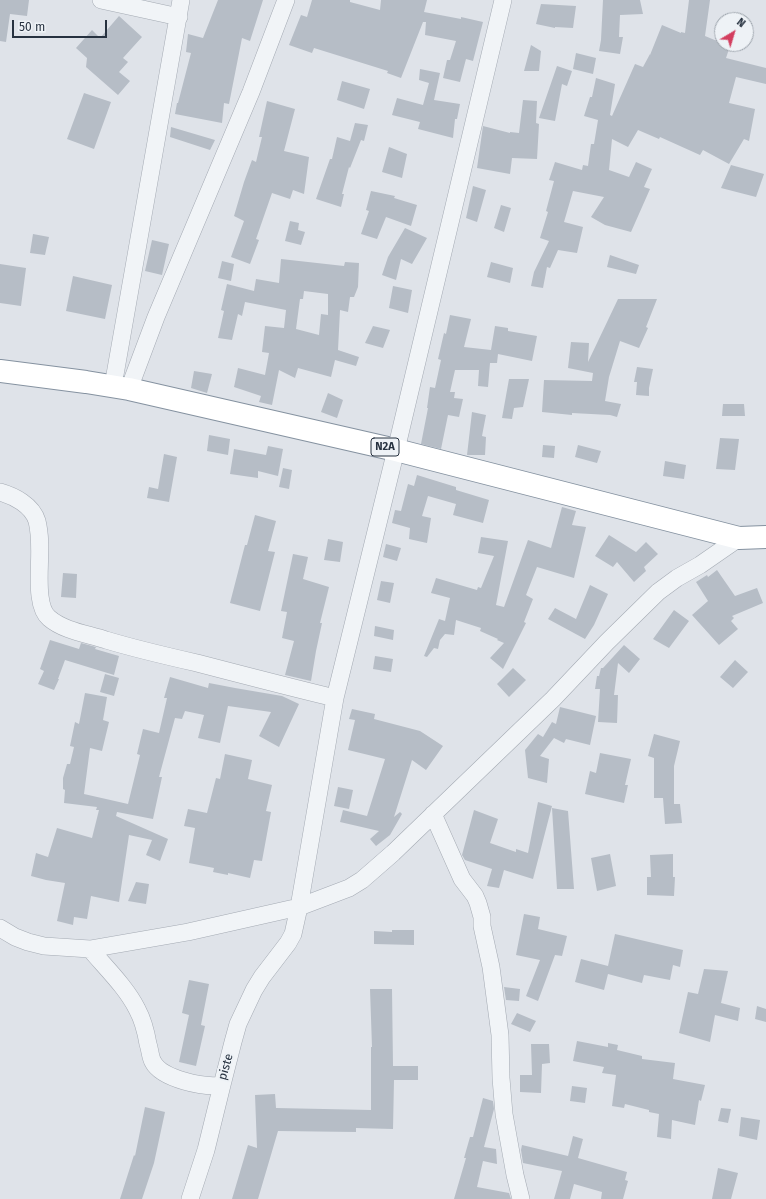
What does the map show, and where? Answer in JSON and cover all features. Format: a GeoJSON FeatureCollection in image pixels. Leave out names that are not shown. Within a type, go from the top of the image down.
{"type":"FeatureCollection","features":[{"type":"Feature","properties":{"kind":"highway","name":"N2A"},"geometry":{"type":"LineString","coordinates":[[0,371],[121,387],[396,450],[739,538],[766,537]]}},
{"type":"Feature","properties":{"kind":"street"},"geometry":{"type":"LineString","coordinates":[[101,0],[179,17]]}},
{"type":"Feature","properties":{"kind":"street"},"geometry":{"type":"LineString","coordinates":[[121,387],[181,0]]}},
{"type":"Feature","properties":{"kind":"street"},"geometry":{"type":"LineString","coordinates":[[121,387],[156,317],[250,92],[286,0]]}},
{"type":"Feature","properties":{"kind":"street","name":"piste"},"geometry":{"type":"LineString","coordinates":[[90,949],[127,993],[137,1009],[146,1035],[152,1061],[157,1068],[180,1080],[209,1086],[222,1085],[238,1024],[254,990],[293,934],[335,698],[396,450],[503,0]]}},
{"type":"Feature","properties":{"kind":"street"},"geometry":{"type":"LineString","coordinates":[[0,492],[25,504],[37,520],[40,539],[39,584],[41,602],[43,611],[49,618],[73,630],[124,646],[335,698]]}},
{"type":"Feature","properties":{"kind":"street"},"geometry":{"type":"LineString","coordinates":[[0,928],[15,937],[44,946],[90,949],[188,932],[299,907],[349,888],[362,880],[393,853],[552,699],[658,592],[739,538]]}},
{"type":"Feature","properties":{"kind":"street"},"geometry":{"type":"LineString","coordinates":[[433,814],[462,879],[475,896],[482,917],[482,926],[491,967],[500,1035],[504,1114],[521,1199]]}},
{"type":"Feature","properties":{"kind":"street"},"geometry":{"type":"LineString","coordinates":[[190,1199],[206,1150],[222,1085]]}},
{"type":"Feature","properties":{"kind":"building"},"geometry":{"type":"Polygon","coordinates":[[[0,0],[29,0],[27,16],[10,14],[6,42],[0,41],[0,0]]]}},
{"type":"Feature","properties":{"kind":"building"},"geometry":{"type":"Polygon","coordinates":[[[218,0],[263,0],[250,41],[242,38],[229,104],[224,103],[222,123],[175,114],[191,53],[186,52],[188,34],[203,38],[218,0]]]}},
{"type":"Feature","properties":{"kind":"building"},"geometry":{"type":"Polygon","coordinates":[[[312,0],[350,0],[350,2],[380,10],[381,0],[427,0],[424,12],[461,19],[461,17],[483,22],[473,61],[466,59],[460,82],[443,78],[447,60],[450,60],[456,41],[425,35],[426,22],[423,22],[401,78],[387,73],[388,71],[314,48],[312,53],[289,45],[301,15],[307,17],[312,0]]]}},
{"type":"Feature","properties":{"kind":"building"},"geometry":{"type":"Polygon","coordinates":[[[603,0],[640,0],[643,14],[620,15],[619,37],[623,37],[620,54],[599,51],[603,0]]]}},
{"type":"Feature","properties":{"kind":"building"},"geometry":{"type":"Polygon","coordinates":[[[689,0],[710,0],[705,36],[714,40],[714,52],[728,52],[726,58],[766,68],[766,84],[736,77],[729,103],[755,109],[749,141],[744,139],[729,164],[703,150],[700,155],[660,137],[659,139],[638,130],[628,147],[612,139],[609,170],[629,177],[636,162],[652,169],[644,187],[650,189],[631,232],[605,225],[591,217],[604,197],[573,191],[564,222],[583,227],[577,253],[558,250],[550,268],[547,267],[543,288],[531,286],[534,272],[549,241],[540,238],[548,212],[546,211],[554,181],[549,180],[555,162],[582,170],[583,165],[588,166],[591,144],[594,144],[598,120],[584,116],[590,97],[592,97],[596,78],[615,84],[610,115],[612,116],[635,64],[643,67],[650,55],[662,25],[681,33],[685,33],[689,0]]]}},
{"type":"Feature","properties":{"kind":"building"},"geometry":{"type":"Polygon","coordinates":[[[541,4],[576,6],[573,28],[555,28],[536,24],[541,4]]]}},
{"type":"Feature","properties":{"kind":"building"},"geometry":{"type":"Polygon","coordinates":[[[119,16],[142,37],[123,58],[128,62],[119,72],[130,81],[118,95],[86,67],[87,58],[76,48],[92,30],[100,38],[119,16]]]}},
{"type":"Feature","properties":{"kind":"building"},"geometry":{"type":"Polygon","coordinates":[[[531,45],[541,51],[539,71],[524,71],[531,45]]]}},
{"type":"Feature","properties":{"kind":"building"},"geometry":{"type":"Polygon","coordinates":[[[576,53],[596,58],[593,74],[573,69],[576,53]]]}},
{"type":"Feature","properties":{"kind":"building"},"geometry":{"type":"Polygon","coordinates":[[[557,66],[572,71],[567,86],[562,84],[555,121],[539,118],[557,66]]]}},
{"type":"Feature","properties":{"kind":"building"},"geometry":{"type":"Polygon","coordinates":[[[420,69],[440,73],[434,100],[460,104],[457,119],[455,119],[453,138],[418,129],[420,122],[392,115],[397,98],[423,105],[429,83],[419,80],[420,69]]]}},
{"type":"Feature","properties":{"kind":"building"},"geometry":{"type":"Polygon","coordinates":[[[342,81],[370,89],[364,109],[337,100],[342,81]]]}},
{"type":"Feature","properties":{"kind":"building"},"geometry":{"type":"Polygon","coordinates":[[[84,93],[111,102],[94,149],[67,139],[84,93]]]}},
{"type":"Feature","properties":{"kind":"building"},"geometry":{"type":"Polygon","coordinates":[[[523,100],[537,101],[536,123],[539,124],[537,159],[512,158],[510,174],[477,168],[483,126],[510,133],[519,133],[523,100]]]}},
{"type":"Feature","properties":{"kind":"building"},"geometry":{"type":"Polygon","coordinates":[[[267,101],[295,109],[284,151],[309,157],[304,194],[293,190],[290,199],[272,193],[256,239],[259,240],[250,264],[231,257],[244,221],[234,216],[252,160],[256,162],[262,137],[259,137],[267,101]]]}},
{"type":"Feature","properties":{"kind":"building"},"geometry":{"type":"Polygon","coordinates":[[[355,123],[368,125],[364,141],[361,140],[350,168],[349,167],[342,194],[344,194],[341,207],[316,199],[330,159],[332,159],[337,137],[350,141],[355,123]]]}},
{"type":"Feature","properties":{"kind":"building"},"geometry":{"type":"Polygon","coordinates":[[[171,127],[215,140],[210,150],[170,137],[171,127]]]}},
{"type":"Feature","properties":{"kind":"building"},"geometry":{"type":"Polygon","coordinates":[[[389,147],[407,154],[402,178],[382,172],[389,147]]]}},
{"type":"Feature","properties":{"kind":"building"},"geometry":{"type":"Polygon","coordinates":[[[731,165],[764,174],[756,197],[721,188],[731,165]]]}},
{"type":"Feature","properties":{"kind":"building"},"geometry":{"type":"Polygon","coordinates":[[[473,186],[486,190],[477,222],[466,218],[473,186]]]}},
{"type":"Feature","properties":{"kind":"building"},"geometry":{"type":"Polygon","coordinates":[[[371,191],[395,196],[394,198],[417,205],[411,226],[386,217],[377,239],[361,234],[369,211],[366,210],[371,191]]]}},
{"type":"Feature","properties":{"kind":"building"},"geometry":{"type":"Polygon","coordinates":[[[501,205],[511,208],[504,232],[494,228],[501,205]]]}},
{"type":"Feature","properties":{"kind":"building"},"geometry":{"type":"Polygon","coordinates":[[[290,221],[299,223],[298,230],[305,232],[301,245],[285,241],[290,221]]]}},
{"type":"Feature","properties":{"kind":"building"},"geometry":{"type":"Polygon","coordinates":[[[405,228],[427,238],[412,264],[401,259],[396,280],[382,275],[388,257],[405,228]]]}},
{"type":"Feature","properties":{"kind":"building"},"geometry":{"type":"Polygon","coordinates":[[[33,234],[49,237],[45,255],[30,253],[33,234]]]}},
{"type":"Feature","properties":{"kind":"building"},"geometry":{"type":"Polygon","coordinates":[[[152,240],[169,244],[162,275],[145,271],[152,240]]]}},
{"type":"Feature","properties":{"kind":"building"},"geometry":{"type":"Polygon","coordinates":[[[610,255],[639,265],[636,274],[607,267],[610,255]]]}},
{"type":"Feature","properties":{"kind":"building"},"geometry":{"type":"Polygon","coordinates":[[[281,259],[344,266],[345,262],[359,263],[358,287],[354,297],[350,297],[348,312],[340,310],[338,350],[359,357],[356,366],[335,360],[331,377],[298,368],[295,378],[279,370],[272,405],[259,402],[261,396],[234,387],[238,368],[265,375],[269,353],[262,352],[265,326],[284,328],[286,310],[245,302],[242,316],[238,314],[232,340],[218,338],[224,311],[221,310],[227,284],[254,291],[256,279],[279,283],[281,259]],[[304,291],[303,299],[300,299],[296,329],[319,335],[321,314],[328,315],[328,294],[304,291]]]}},
{"type":"Feature","properties":{"kind":"building"},"geometry":{"type":"Polygon","coordinates":[[[222,261],[234,264],[231,281],[218,278],[222,261]]]}},
{"type":"Feature","properties":{"kind":"building"},"geometry":{"type":"Polygon","coordinates":[[[491,262],[513,268],[510,283],[487,277],[491,262]]]}},
{"type":"Feature","properties":{"kind":"building"},"geometry":{"type":"Polygon","coordinates":[[[0,264],[26,268],[21,306],[0,303],[0,264]]]}},
{"type":"Feature","properties":{"kind":"building"},"geometry":{"type":"Polygon","coordinates":[[[73,276],[112,285],[105,319],[66,311],[73,276]]]}},
{"type":"Feature","properties":{"kind":"building"},"geometry":{"type":"Polygon","coordinates":[[[393,286],[412,290],[408,313],[389,308],[393,286]]]}},
{"type":"Feature","properties":{"kind":"building"},"geometry":{"type":"Polygon","coordinates":[[[618,299],[657,299],[646,327],[648,328],[639,348],[620,341],[609,377],[605,401],[621,404],[617,417],[610,415],[572,413],[572,415],[542,412],[544,380],[592,381],[593,373],[568,368],[571,342],[589,343],[588,362],[618,299]]]}},
{"type":"Feature","properties":{"kind":"building"},"geometry":{"type":"Polygon","coordinates":[[[450,315],[471,319],[464,347],[491,350],[495,326],[508,328],[508,331],[537,336],[532,361],[498,354],[497,363],[490,363],[488,387],[478,386],[479,370],[455,370],[450,392],[455,392],[454,398],[463,399],[459,417],[448,415],[441,449],[421,444],[428,408],[430,387],[435,388],[441,360],[438,359],[450,315]]]}},
{"type":"Feature","properties":{"kind":"building"},"geometry":{"type":"Polygon","coordinates":[[[373,326],[390,330],[383,348],[365,343],[373,326]]]}},
{"type":"Feature","properties":{"kind":"building"},"geometry":{"type":"Polygon","coordinates":[[[637,367],[653,369],[649,396],[636,395],[637,382],[634,382],[637,367]]]}},
{"type":"Feature","properties":{"kind":"building"},"geometry":{"type":"Polygon","coordinates":[[[194,371],[212,374],[207,393],[191,388],[194,371]]]}},
{"type":"Feature","properties":{"kind":"building"},"geometry":{"type":"Polygon","coordinates":[[[509,379],[529,379],[523,407],[514,408],[512,419],[502,418],[509,379]]]}},
{"type":"Feature","properties":{"kind":"building"},"geometry":{"type":"Polygon","coordinates":[[[328,393],[343,400],[337,418],[321,412],[328,393]]]}},
{"type":"Feature","properties":{"kind":"building"},"geometry":{"type":"Polygon","coordinates":[[[723,404],[744,404],[745,416],[722,416],[723,404]]]}},
{"type":"Feature","properties":{"kind":"building"},"geometry":{"type":"Polygon","coordinates":[[[472,412],[486,415],[482,436],[486,437],[485,455],[467,455],[472,412]]]}},
{"type":"Feature","properties":{"kind":"building"},"geometry":{"type":"Polygon","coordinates":[[[209,435],[230,439],[228,455],[207,451],[209,435]]]}},
{"type":"Feature","properties":{"kind":"building"},"geometry":{"type":"Polygon","coordinates":[[[720,438],[739,439],[735,470],[716,469],[720,438]]]}},
{"type":"Feature","properties":{"kind":"building"},"geometry":{"type":"Polygon","coordinates":[[[543,445],[555,446],[554,458],[542,457],[543,445]]]}},
{"type":"Feature","properties":{"kind":"building"},"geometry":{"type":"Polygon","coordinates":[[[578,445],[601,451],[597,463],[575,457],[578,445]]]}},
{"type":"Feature","properties":{"kind":"building"},"geometry":{"type":"Polygon","coordinates":[[[268,446],[283,449],[278,476],[258,471],[258,478],[230,474],[234,449],[266,455],[268,446]]]}},
{"type":"Feature","properties":{"kind":"building"},"geometry":{"type":"Polygon","coordinates":[[[164,454],[177,457],[169,502],[147,498],[149,487],[158,489],[164,454]]]}},
{"type":"Feature","properties":{"kind":"building"},"geometry":{"type":"Polygon","coordinates":[[[665,461],[686,465],[684,479],[663,476],[665,461]]]}},
{"type":"Feature","properties":{"kind":"building"},"geometry":{"type":"Polygon","coordinates":[[[283,468],[292,470],[289,489],[279,487],[283,468]]]}},
{"type":"Feature","properties":{"kind":"building"},"geometry":{"type":"Polygon","coordinates":[[[417,475],[456,487],[456,490],[489,500],[483,523],[453,515],[456,504],[428,496],[422,516],[431,518],[427,543],[409,539],[410,528],[392,523],[395,510],[401,511],[408,484],[414,486],[417,475]]]}},
{"type":"Feature","properties":{"kind":"building"},"geometry":{"type":"Polygon","coordinates":[[[562,507],[576,511],[572,525],[586,527],[574,578],[537,567],[526,595],[533,599],[524,622],[526,623],[503,669],[490,658],[504,643],[480,631],[481,628],[456,620],[454,635],[445,634],[440,640],[438,649],[434,648],[427,657],[424,656],[439,619],[445,621],[450,598],[431,593],[436,578],[477,590],[478,587],[481,588],[494,556],[478,553],[481,537],[508,541],[496,605],[504,607],[528,540],[551,548],[562,507]]]}},
{"type":"Feature","properties":{"kind":"building"},"geometry":{"type":"Polygon","coordinates":[[[255,515],[276,521],[268,551],[275,552],[260,611],[230,603],[245,545],[247,545],[255,515]]]}},
{"type":"Feature","properties":{"kind":"building"},"geometry":{"type":"Polygon","coordinates":[[[609,535],[636,552],[646,542],[658,554],[644,567],[646,571],[634,582],[617,562],[613,567],[595,556],[609,535]]]}},
{"type":"Feature","properties":{"kind":"building"},"geometry":{"type":"Polygon","coordinates":[[[328,539],[343,542],[340,562],[324,560],[328,539]]]}},
{"type":"Feature","properties":{"kind":"building"},"geometry":{"type":"Polygon","coordinates":[[[386,544],[401,548],[397,561],[383,557],[386,544]]]}},
{"type":"Feature","properties":{"kind":"building"},"geometry":{"type":"Polygon","coordinates":[[[293,554],[308,557],[303,579],[329,587],[320,623],[322,623],[311,681],[285,675],[294,641],[282,638],[287,612],[281,611],[293,554]]]}},
{"type":"Feature","properties":{"kind":"building"},"geometry":{"type":"Polygon","coordinates":[[[717,570],[735,596],[757,588],[763,603],[732,616],[734,618],[731,621],[738,629],[719,645],[692,615],[708,601],[696,582],[707,575],[708,577],[717,570]]]}},
{"type":"Feature","properties":{"kind":"building"},"geometry":{"type":"Polygon","coordinates":[[[63,573],[77,574],[76,598],[61,597],[63,573]]]}},
{"type":"Feature","properties":{"kind":"building"},"geometry":{"type":"Polygon","coordinates":[[[381,581],[394,583],[390,603],[377,600],[381,581]]]}},
{"type":"Feature","properties":{"kind":"building"},"geometry":{"type":"Polygon","coordinates":[[[590,585],[608,594],[594,625],[585,639],[548,619],[555,608],[576,619],[590,585]]]}},
{"type":"Feature","properties":{"kind":"building"},"geometry":{"type":"Polygon","coordinates":[[[674,610],[689,621],[669,648],[653,639],[674,610]]]}},
{"type":"Feature","properties":{"kind":"building"},"geometry":{"type":"Polygon","coordinates":[[[375,626],[394,630],[393,640],[374,636],[375,626]]]}},
{"type":"Feature","properties":{"kind":"building"},"geometry":{"type":"Polygon","coordinates":[[[50,640],[79,649],[81,643],[119,656],[114,675],[65,660],[54,690],[38,684],[44,671],[40,669],[50,640]]]}},
{"type":"Feature","properties":{"kind":"building"},"geometry":{"type":"Polygon","coordinates":[[[624,645],[640,659],[629,673],[618,663],[614,695],[618,695],[617,723],[598,722],[600,689],[595,689],[597,676],[599,676],[601,668],[603,668],[624,645]]]}},
{"type":"Feature","properties":{"kind":"building"},"geometry":{"type":"Polygon","coordinates":[[[375,656],[393,659],[391,672],[373,669],[375,656]]]}},
{"type":"Feature","properties":{"kind":"building"},"geometry":{"type":"Polygon","coordinates":[[[735,660],[748,672],[733,688],[720,677],[735,660]]]}},
{"type":"Feature","properties":{"kind":"building"},"geometry":{"type":"Polygon","coordinates":[[[513,668],[526,680],[509,697],[497,684],[513,668]]]}},
{"type":"Feature","properties":{"kind":"building"},"geometry":{"type":"Polygon","coordinates":[[[105,674],[119,678],[114,696],[100,692],[105,674]]]}},
{"type":"Feature","properties":{"kind":"building"},"geometry":{"type":"Polygon","coordinates":[[[170,677],[208,688],[209,683],[282,696],[299,704],[279,747],[259,736],[271,712],[228,706],[220,743],[198,738],[204,715],[185,711],[182,719],[175,718],[159,777],[162,777],[153,819],[117,812],[116,816],[168,839],[160,861],[146,855],[152,840],[129,835],[119,902],[91,896],[87,919],[74,917],[73,925],[57,921],[65,883],[31,876],[36,853],[48,857],[57,828],[92,838],[99,810],[96,810],[97,807],[64,803],[65,790],[63,789],[63,778],[67,764],[70,764],[74,747],[70,746],[75,722],[79,724],[85,693],[107,697],[103,720],[109,722],[102,751],[90,748],[84,794],[128,804],[140,755],[137,754],[143,729],[159,733],[167,698],[164,698],[170,677]]]}},
{"type":"Feature","properties":{"kind":"building"},"geometry":{"type":"Polygon","coordinates":[[[560,707],[596,716],[590,745],[566,739],[564,743],[554,738],[540,756],[549,759],[547,783],[528,778],[525,750],[538,734],[543,737],[552,722],[556,724],[560,707]]]}},
{"type":"Feature","properties":{"kind":"building"},"geometry":{"type":"Polygon","coordinates":[[[352,709],[375,714],[374,719],[420,731],[443,746],[426,770],[412,760],[394,817],[400,812],[402,814],[390,835],[376,846],[370,839],[379,831],[340,822],[343,810],[367,816],[385,759],[348,750],[355,720],[349,719],[352,709]]]}},
{"type":"Feature","properties":{"kind":"building"},"geometry":{"type":"Polygon","coordinates":[[[654,734],[680,741],[674,766],[674,804],[680,804],[682,823],[665,824],[663,798],[654,798],[654,758],[648,756],[654,734]]]}},
{"type":"Feature","properties":{"kind":"building"},"geometry":{"type":"Polygon","coordinates":[[[600,753],[631,759],[625,785],[628,785],[624,803],[585,794],[590,771],[596,773],[600,753]]]}},
{"type":"Feature","properties":{"kind":"building"},"geometry":{"type":"Polygon","coordinates":[[[225,754],[252,760],[248,779],[272,785],[266,811],[271,812],[262,861],[254,860],[250,878],[228,873],[228,875],[213,872],[214,868],[189,863],[195,828],[184,826],[188,809],[207,813],[216,778],[220,779],[225,754]]]}},
{"type":"Feature","properties":{"kind":"building"},"geometry":{"type":"Polygon","coordinates":[[[338,787],[353,790],[349,809],[334,806],[338,787]]]}},
{"type":"Feature","properties":{"kind":"building"},"geometry":{"type":"Polygon","coordinates":[[[538,802],[552,806],[533,879],[504,870],[499,888],[487,886],[492,869],[465,860],[462,855],[474,810],[498,819],[490,843],[516,852],[516,849],[528,853],[538,802]]]}},
{"type":"Feature","properties":{"kind":"building"},"geometry":{"type":"Polygon","coordinates":[[[552,808],[568,811],[574,889],[557,889],[552,808]]]}},
{"type":"Feature","properties":{"kind":"building"},"geometry":{"type":"Polygon","coordinates":[[[610,854],[616,886],[597,891],[591,858],[610,854]]]}},
{"type":"Feature","properties":{"kind":"building"},"geometry":{"type":"Polygon","coordinates":[[[673,854],[673,877],[675,877],[674,896],[647,895],[647,877],[651,877],[650,855],[673,854]]]}},
{"type":"Feature","properties":{"kind":"building"},"geometry":{"type":"Polygon","coordinates":[[[136,882],[149,884],[146,904],[128,901],[136,882]]]}},
{"type":"Feature","properties":{"kind":"building"},"geometry":{"type":"Polygon","coordinates":[[[524,914],[540,917],[538,929],[567,936],[562,956],[555,955],[538,1001],[526,996],[540,960],[516,955],[524,914]]]}},
{"type":"Feature","properties":{"kind":"building"},"geometry":{"type":"Polygon","coordinates":[[[392,930],[414,930],[414,945],[374,944],[374,931],[392,932],[392,930]]]}},
{"type":"Feature","properties":{"kind":"building"},"geometry":{"type":"Polygon","coordinates":[[[615,934],[683,950],[680,967],[673,965],[670,980],[644,975],[642,983],[608,974],[604,990],[575,982],[581,959],[608,966],[615,934]]]}},
{"type":"Feature","properties":{"kind":"building"},"geometry":{"type":"Polygon","coordinates":[[[704,969],[728,971],[721,1003],[740,1008],[738,1021],[715,1015],[710,1042],[679,1033],[688,992],[698,994],[704,969]]]}},
{"type":"Feature","properties":{"kind":"building"},"geometry":{"type":"Polygon","coordinates":[[[189,980],[209,984],[201,1025],[205,1026],[196,1066],[179,1062],[189,1015],[182,1013],[189,980]]]}},
{"type":"Feature","properties":{"kind":"building"},"geometry":{"type":"Polygon","coordinates":[[[504,987],[520,989],[519,1001],[506,1000],[504,987]]]}},
{"type":"Feature","properties":{"kind":"building"},"geometry":{"type":"Polygon","coordinates":[[[370,989],[392,989],[393,1066],[418,1066],[418,1080],[394,1080],[393,1129],[356,1128],[356,1132],[278,1131],[258,1199],[232,1199],[248,1145],[257,1148],[255,1095],[275,1094],[276,1108],[371,1110],[372,1047],[370,989]]]}},
{"type":"Feature","properties":{"kind":"building"},"geometry":{"type":"Polygon","coordinates":[[[757,1006],[766,1009],[766,1022],[755,1019],[757,1006]]]}},
{"type":"Feature","properties":{"kind":"building"},"geometry":{"type":"Polygon","coordinates":[[[517,1013],[536,1021],[530,1032],[511,1024],[517,1013]]]}},
{"type":"Feature","properties":{"kind":"building"},"geometry":{"type":"Polygon","coordinates":[[[577,1041],[608,1047],[608,1043],[618,1045],[617,1050],[642,1056],[642,1059],[675,1063],[673,1079],[705,1085],[701,1101],[699,1100],[695,1125],[672,1120],[671,1139],[657,1137],[659,1114],[625,1104],[624,1108],[612,1106],[616,1075],[602,1073],[604,1067],[573,1061],[577,1041]]]}},
{"type":"Feature","properties":{"kind":"building"},"geometry":{"type":"Polygon","coordinates":[[[531,1044],[549,1044],[550,1063],[542,1064],[541,1093],[520,1092],[520,1075],[532,1075],[531,1044]]]}},
{"type":"Feature","properties":{"kind":"building"},"geometry":{"type":"Polygon","coordinates":[[[572,1086],[587,1088],[585,1103],[570,1101],[572,1086]]]}},
{"type":"Feature","properties":{"kind":"building"},"geometry":{"type":"Polygon","coordinates":[[[483,1098],[493,1101],[494,1109],[484,1147],[496,1149],[497,1164],[483,1161],[477,1187],[509,1193],[511,1199],[454,1199],[466,1158],[464,1158],[470,1137],[473,1137],[483,1098]]]}},
{"type":"Feature","properties":{"kind":"building"},"geometry":{"type":"Polygon","coordinates":[[[145,1107],[165,1112],[154,1163],[142,1199],[120,1199],[134,1155],[135,1156],[145,1107]]]}},
{"type":"Feature","properties":{"kind":"building"},"geometry":{"type":"Polygon","coordinates":[[[721,1108],[731,1109],[728,1123],[718,1121],[721,1108]]]}},
{"type":"Feature","properties":{"kind":"building"},"geometry":{"type":"Polygon","coordinates":[[[741,1117],[760,1120],[757,1140],[739,1136],[741,1117]]]}},
{"type":"Feature","properties":{"kind":"building"},"geometry":{"type":"Polygon","coordinates":[[[573,1136],[583,1139],[578,1158],[627,1172],[625,1180],[628,1181],[623,1199],[601,1199],[602,1192],[574,1184],[570,1199],[554,1199],[562,1171],[523,1163],[521,1150],[522,1145],[568,1156],[573,1136]]]}},
{"type":"Feature","properties":{"kind":"building"},"geometry":{"type":"Polygon","coordinates":[[[718,1168],[738,1173],[731,1199],[712,1199],[718,1168]]]}}]}
